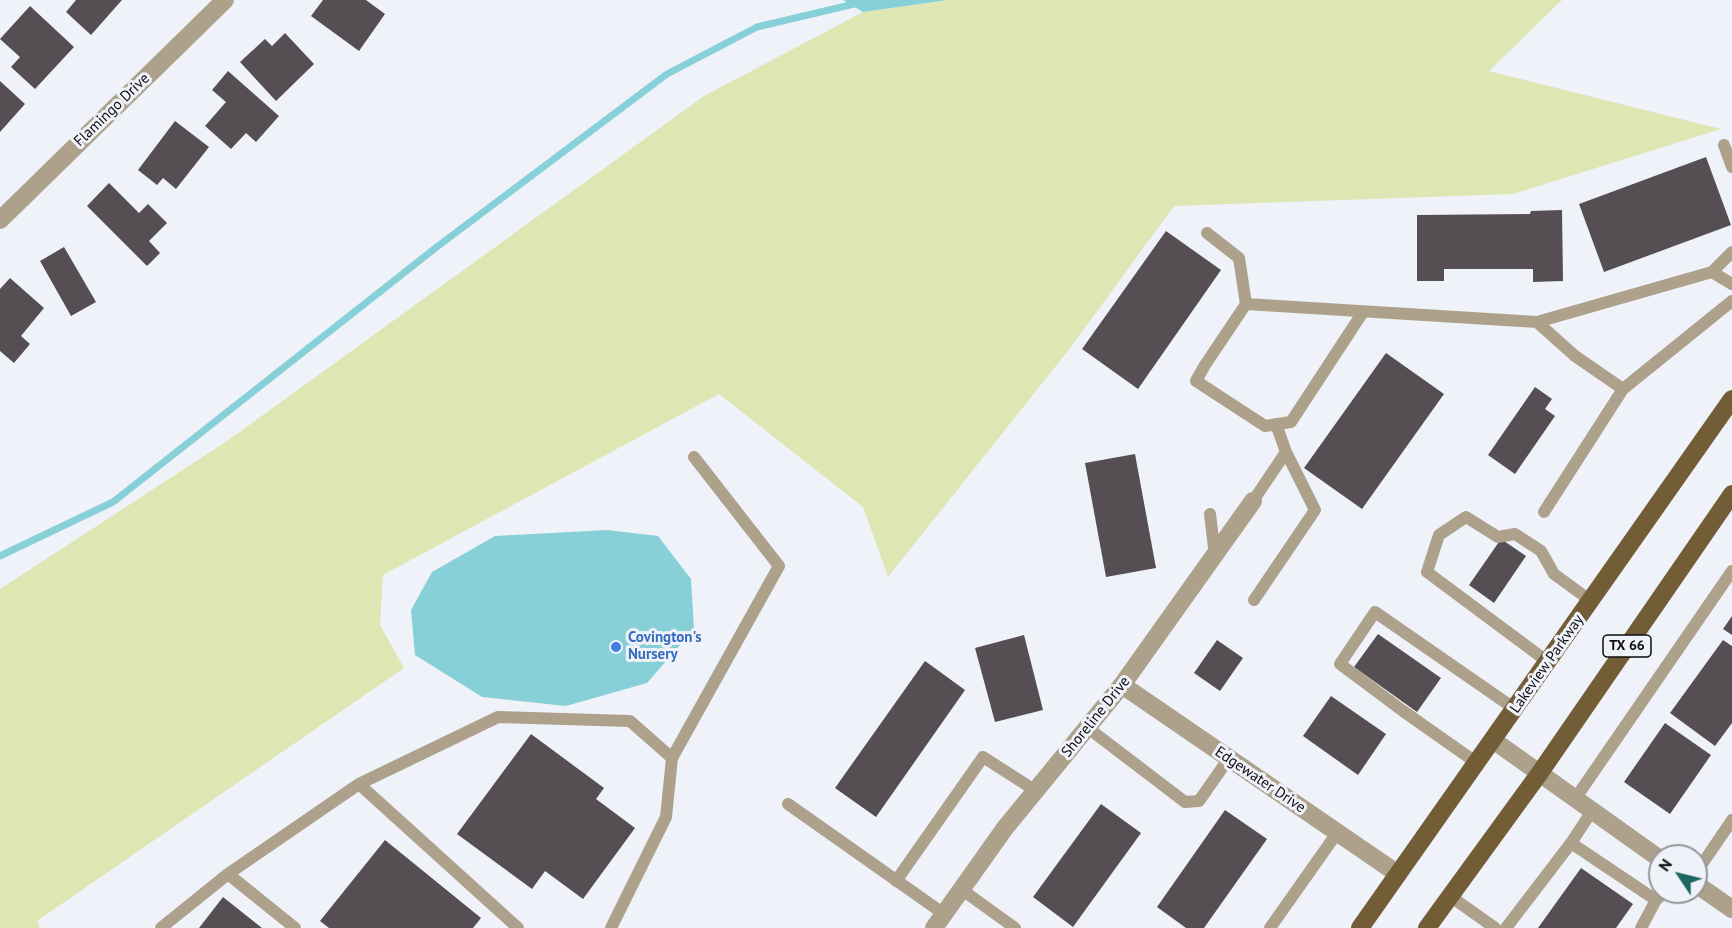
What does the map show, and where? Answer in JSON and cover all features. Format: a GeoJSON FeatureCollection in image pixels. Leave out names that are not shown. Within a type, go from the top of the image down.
{"type":"FeatureCollection","features":[{"type":"Feature","properties":{"kind":"main road","name":"Lakeview Parkway"},"geometry":{"type":"LineString","coordinates":[[1360,928],[1732,399]]}},
{"type":"Feature","properties":{"kind":"main road","name":"TX 66"},"geometry":{"type":"LineString","coordinates":[[1428,928],[1539,774],[1732,494]]}},
{"type":"Feature","properties":{"kind":"street","name":"Flamingo Drive"},"geometry":{"type":"LineString","coordinates":[[0,220],[225,0]]}},
{"type":"Feature","properties":{"kind":"street","name":"Shoreline Drive"},"geometry":{"type":"LineString","coordinates":[[939,921],[1005,828],[1122,685],[1253,501]]}},
{"type":"Feature","properties":{"kind":"street","name":"Edgewater Drive"},"geometry":{"type":"LineString","coordinates":[[1122,685],[1398,874]]}},
{"type":"Feature","properties":{"kind":"street"},"geometry":{"type":"LineString","coordinates":[[1493,740],[1648,851]]}},
{"type":"Feature","properties":{"kind":"street"},"geometry":{"type":"LineString","coordinates":[[1708,892],[1732,909]]}},
{"type":"Feature","properties":{"kind":"lane"},"geometry":{"type":"LineString","coordinates":[[1724,145],[1732,167]]}},
{"type":"Feature","properties":{"kind":"lane"},"geometry":{"type":"LineString","coordinates":[[1207,234],[1239,258],[1246,304],[1196,381],[1265,426],[1292,422],[1363,312]]}},
{"type":"Feature","properties":{"kind":"lane"},"geometry":{"type":"LineString","coordinates":[[1246,304],[1538,322],[1712,272],[1732,252]]}},
{"type":"Feature","properties":{"kind":"lane"},"geometry":{"type":"LineString","coordinates":[[1712,272],[1730,282]]}},
{"type":"Feature","properties":{"kind":"lane"},"geometry":{"type":"LineString","coordinates":[[1544,512],[1623,389],[1732,301]]}},
{"type":"Feature","properties":{"kind":"lane"},"geometry":{"type":"LineString","coordinates":[[1538,322],[1575,356],[1623,389]]}},
{"type":"Feature","properties":{"kind":"lane"},"geometry":{"type":"LineString","coordinates":[[1254,600],[1315,510],[1286,452],[1276,424]]}},
{"type":"Feature","properties":{"kind":"lane"},"geometry":{"type":"LineString","coordinates":[[1253,501],[1286,452]]}},
{"type":"Feature","properties":{"kind":"lane"},"geometry":{"type":"LineString","coordinates":[[611,928],[666,817],[672,758],[779,566],[694,457]]}},
{"type":"Feature","properties":{"kind":"lane"},"geometry":{"type":"LineString","coordinates":[[1210,514],[1215,556]]}},
{"type":"Feature","properties":{"kind":"lane"},"geometry":{"type":"LineString","coordinates":[[1548,662],[1426,572],[1438,535],[1466,517],[1498,537],[1515,534],[1541,550],[1554,574],[1591,601]]}},
{"type":"Feature","properties":{"kind":"lane"},"geometry":{"type":"LineString","coordinates":[[1575,799],[1732,571]]}},
{"type":"Feature","properties":{"kind":"lane"},"geometry":{"type":"LineString","coordinates":[[1477,762],[1340,664],[1369,620],[1375,612],[1515,709]]}},
{"type":"Feature","properties":{"kind":"lane"},"geometry":{"type":"LineString","coordinates":[[161,928],[228,874],[359,784],[498,717],[630,721],[672,758]]}},
{"type":"Feature","properties":{"kind":"lane"},"geometry":{"type":"LineString","coordinates":[[1088,728],[1185,802],[1199,801],[1229,758]]}},
{"type":"Feature","properties":{"kind":"lane"},"geometry":{"type":"LineString","coordinates":[[896,880],[983,757],[1036,791]]}},
{"type":"Feature","properties":{"kind":"lane"},"geometry":{"type":"LineString","coordinates":[[359,784],[518,928]]}},
{"type":"Feature","properties":{"kind":"lane"},"geometry":{"type":"LineString","coordinates":[[788,804],[896,880],[939,921]]}},
{"type":"Feature","properties":{"kind":"lane"},"geometry":{"type":"LineString","coordinates":[[1506,928],[1571,843],[1592,811]]}},
{"type":"Feature","properties":{"kind":"lane"},"geometry":{"type":"LineString","coordinates":[[1708,855],[1732,820]]}},
{"type":"Feature","properties":{"kind":"lane"},"geometry":{"type":"LineString","coordinates":[[1270,928],[1337,833]]}},
{"type":"Feature","properties":{"kind":"lane"},"geometry":{"type":"LineString","coordinates":[[1571,843],[1648,888]]}},
{"type":"Feature","properties":{"kind":"lane"},"geometry":{"type":"LineString","coordinates":[[228,874],[295,928]]}},
{"type":"Feature","properties":{"kind":"lane"},"geometry":{"type":"LineString","coordinates":[[961,889],[1015,928]]}},
{"type":"Feature","properties":{"kind":"lane"},"geometry":{"type":"LineString","coordinates":[[1450,896],[1495,928]]}},
{"type":"Feature","properties":{"kind":"lane"},"geometry":{"type":"LineString","coordinates":[[1641,928],[1656,904]]}},
{"type":"Feature","properties":{"kind":"green space"},"geometry":{"type":"Polygon","coordinates":[[[948,0],[1562,0],[1489,71],[1721,129],[1513,194],[1174,206],[1071,347],[888,577],[863,507],[719,394],[383,575],[380,625],[404,668],[37,921],[40,928],[0,928],[0,589],[227,441],[704,96],[863,12],[948,0]]]}},
{"type":"Feature","properties":{"kind":"water"},"geometry":{"type":"Polygon","coordinates":[[[843,0],[948,0],[863,12],[843,0]]]}},
{"type":"Feature","properties":{"kind":"water"},"geometry":{"type":"Polygon","coordinates":[[[607,530],[658,536],[691,579],[694,629],[647,683],[566,706],[482,697],[415,655],[411,610],[432,572],[495,536],[607,530]]]}},
{"type":"Feature","properties":{"kind":"building"},"geometry":{"type":"Polygon","coordinates":[[[76,0],[122,0],[91,35],[66,12],[76,0]]]}},
{"type":"Feature","properties":{"kind":"building"},"geometry":{"type":"Polygon","coordinates":[[[323,0],[366,0],[385,14],[359,51],[311,16],[323,0]]]}},
{"type":"Feature","properties":{"kind":"building"},"geometry":{"type":"Polygon","coordinates":[[[30,6],[74,47],[35,89],[11,67],[20,57],[0,39],[30,6]]]}},
{"type":"Feature","properties":{"kind":"building"},"geometry":{"type":"Polygon","coordinates":[[[285,33],[314,64],[276,101],[240,62],[265,39],[272,46],[285,33]]]}},
{"type":"Feature","properties":{"kind":"building"},"geometry":{"type":"Polygon","coordinates":[[[228,71],[279,116],[256,142],[246,133],[231,149],[205,126],[226,102],[212,90],[228,71]]]}},
{"type":"Feature","properties":{"kind":"building"},"geometry":{"type":"Polygon","coordinates":[[[0,81],[25,104],[0,132],[0,81]]]}},
{"type":"Feature","properties":{"kind":"building"},"geometry":{"type":"Polygon","coordinates":[[[175,121],[209,147],[176,189],[163,178],[157,185],[138,170],[175,121]]]}},
{"type":"Feature","properties":{"kind":"building"},"geometry":{"type":"Polygon","coordinates":[[[1706,157],[1731,225],[1604,272],[1579,204],[1706,157]]]}},
{"type":"Feature","properties":{"kind":"building"},"geometry":{"type":"Polygon","coordinates":[[[109,183],[139,213],[148,204],[167,223],[149,241],[160,253],[147,266],[87,206],[109,183]]]}},
{"type":"Feature","properties":{"kind":"building"},"geometry":{"type":"Polygon","coordinates":[[[1562,210],[1563,281],[1533,282],[1533,269],[1444,269],[1444,281],[1417,281],[1417,215],[1530,214],[1531,211],[1562,210]]]}},
{"type":"Feature","properties":{"kind":"building"},"geometry":{"type":"Polygon","coordinates":[[[1166,231],[1221,270],[1138,389],[1082,349],[1166,231]]]}},
{"type":"Feature","properties":{"kind":"building"},"geometry":{"type":"Polygon","coordinates":[[[64,247],[96,302],[71,316],[40,261],[64,247]]]}},
{"type":"Feature","properties":{"kind":"building"},"geometry":{"type":"Polygon","coordinates":[[[10,278],[44,308],[21,336],[30,344],[14,363],[0,351],[0,289],[10,278]]]}},
{"type":"Feature","properties":{"kind":"building"},"geometry":{"type":"Polygon","coordinates":[[[1386,353],[1444,394],[1362,509],[1304,468],[1386,353]]]}},
{"type":"Feature","properties":{"kind":"building"},"geometry":{"type":"Polygon","coordinates":[[[1535,387],[1552,399],[1545,409],[1555,416],[1515,474],[1488,455],[1535,387]]]}},
{"type":"Feature","properties":{"kind":"building"},"geometry":{"type":"Polygon","coordinates":[[[1135,454],[1156,568],[1106,577],[1085,463],[1135,454]]]}},
{"type":"Feature","properties":{"kind":"building"},"geometry":{"type":"Polygon","coordinates":[[[1501,539],[1526,556],[1494,603],[1469,585],[1501,539]]]}},
{"type":"Feature","properties":{"kind":"building"},"geometry":{"type":"Polygon","coordinates":[[[1732,616],[1732,635],[1723,629],[1732,616]]]}},
{"type":"Feature","properties":{"kind":"building"},"geometry":{"type":"Polygon","coordinates":[[[1378,634],[1441,678],[1417,712],[1354,667],[1378,634]]]}},
{"type":"Feature","properties":{"kind":"building"},"geometry":{"type":"Polygon","coordinates":[[[1024,635],[1043,710],[995,722],[975,648],[1024,635]]]}},
{"type":"Feature","properties":{"kind":"building"},"geometry":{"type":"Polygon","coordinates":[[[1217,640],[1243,658],[1220,691],[1194,673],[1217,640]]]}},
{"type":"Feature","properties":{"kind":"building"},"geometry":{"type":"Polygon","coordinates":[[[1723,640],[1732,646],[1732,723],[1715,746],[1670,713],[1723,640]]]}},
{"type":"Feature","properties":{"kind":"building"},"geometry":{"type":"Polygon","coordinates":[[[925,661],[965,690],[876,817],[835,788],[925,661]]]}},
{"type":"Feature","properties":{"kind":"building"},"geometry":{"type":"Polygon","coordinates":[[[1331,696],[1386,734],[1358,775],[1303,736],[1331,696]]]}},
{"type":"Feature","properties":{"kind":"building"},"geometry":{"type":"Polygon","coordinates":[[[1665,723],[1711,755],[1670,814],[1624,782],[1665,723]]]}},
{"type":"Feature","properties":{"kind":"building"},"geometry":{"type":"Polygon","coordinates":[[[531,734],[604,788],[596,799],[635,828],[583,899],[545,871],[532,889],[457,834],[531,734]]]}},
{"type":"Feature","properties":{"kind":"building"},"geometry":{"type":"Polygon","coordinates":[[[1101,804],[1141,833],[1073,927],[1033,897],[1101,804]]]}},
{"type":"Feature","properties":{"kind":"building"},"geometry":{"type":"Polygon","coordinates":[[[1225,810],[1267,839],[1204,928],[1186,928],[1157,907],[1225,810]]]}},
{"type":"Feature","properties":{"kind":"building"},"geometry":{"type":"Polygon","coordinates":[[[385,840],[481,918],[473,928],[329,928],[320,921],[385,840]]]}},
{"type":"Feature","properties":{"kind":"building"},"geometry":{"type":"Polygon","coordinates":[[[1581,868],[1633,904],[1616,928],[1538,928],[1581,868]]]}},
{"type":"Feature","properties":{"kind":"building"},"geometry":{"type":"Polygon","coordinates":[[[223,897],[262,928],[199,928],[223,897]]]}},
{"type":"Feature","properties":{"kind":"waterway"},"geometry":{"type":"LineString","coordinates":[[0,556],[113,502],[438,246],[667,74],[757,27],[871,0]]}},
{"type":"Feature","properties":{"kind":"place","name":"Covington's Nursery"},"geometry":{"type":"Point","coordinates":[616,647]}}]}
